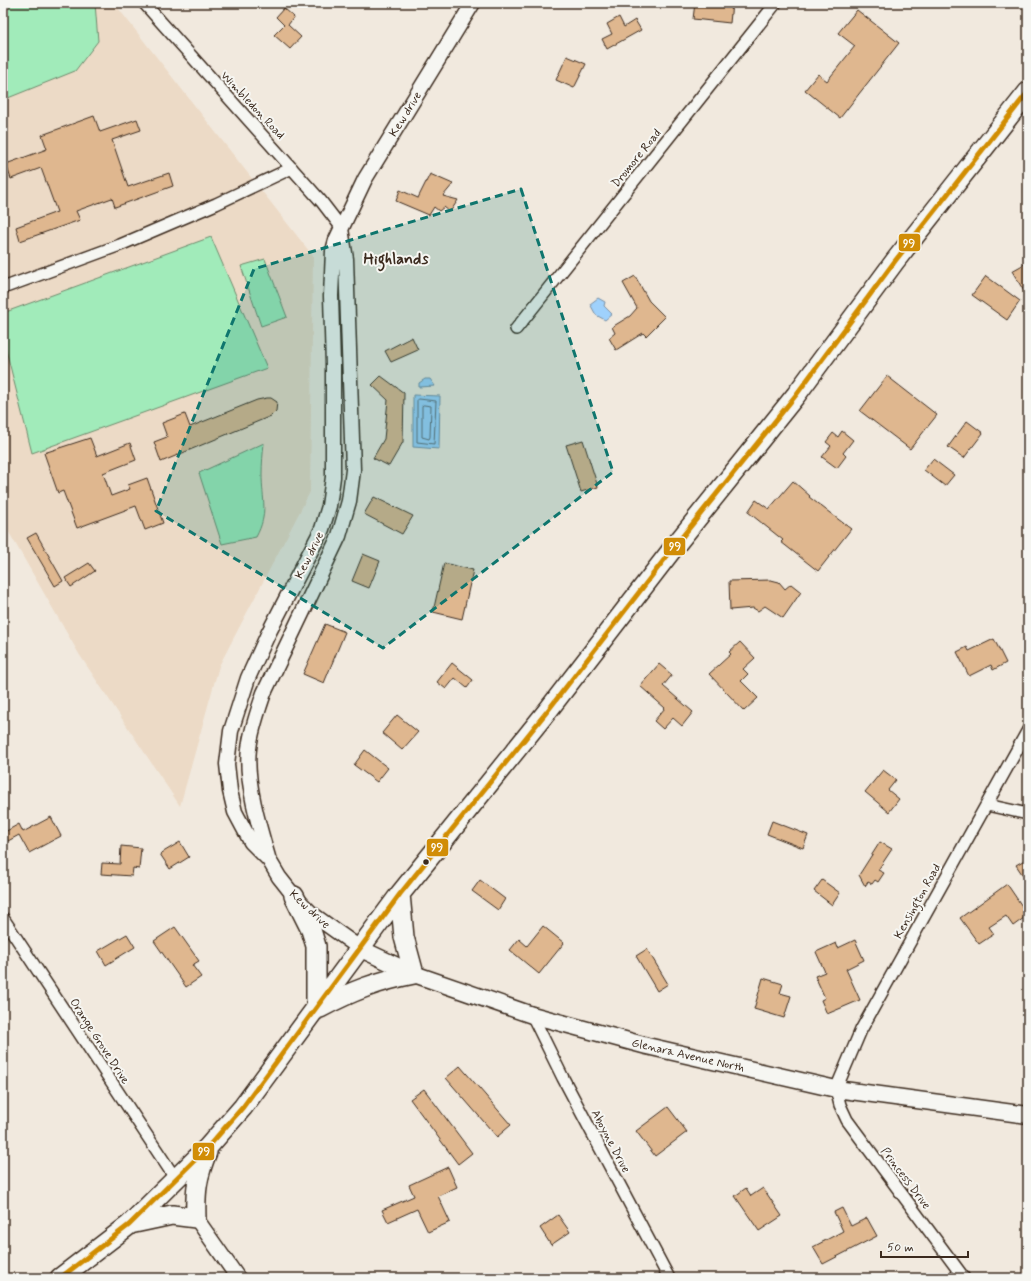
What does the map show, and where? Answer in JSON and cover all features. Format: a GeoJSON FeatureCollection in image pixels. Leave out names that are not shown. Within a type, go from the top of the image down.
{"type":"FeatureCollection","features":[{"type":"Feature","properties":{"kind":"highway"},"geometry":{"type":"LineString","coordinates":[[60,1278],[129,1225],[208,1147],[243,1107],[361,949],[400,894],[549,709],[674,547],[796,395],[896,261],[1028,92]]}},
{"type":"Feature","properties":{"kind":"highway"},"geometry":{"type":"LineString","coordinates":[[316,1010],[350,992],[384,980],[414,974],[404,937],[400,894]]}},
{"type":"Feature","properties":{"kind":"highway"},"geometry":{"type":"LineString","coordinates":[[294,896],[311,930],[316,946],[316,1010]]}},
{"type":"Feature","properties":{"kind":"highway"},"geometry":{"type":"LineString","coordinates":[[129,1225],[172,1215],[196,1218],[195,1195],[198,1172],[208,1147]]}},
{"type":"Feature","properties":{"kind":"main road","name":"Glenara Avenue North"},"geometry":{"type":"LineString","coordinates":[[361,949],[414,974],[532,1014],[647,1046],[836,1088],[1028,1115]]}},
{"type":"Feature","properties":{"kind":"street","name":"Wimbledon Road"},"geometry":{"type":"LineString","coordinates":[[144,3],[292,168],[321,201],[341,227]]}},
{"type":"Feature","properties":{"kind":"street","name":"Kew drive"},"geometry":{"type":"LineString","coordinates":[[361,949],[318,919],[294,896],[279,877],[269,860],[251,842],[235,812],[230,791],[227,764],[231,731],[248,678],[268,634],[319,536],[330,506],[332,477],[333,374],[331,296],[333,251],[341,227],[365,179],[473,3]]}},
{"type":"Feature","properties":{"kind":"street","name":"Dromore Road"},"geometry":{"type":"LineString","coordinates":[[516,329],[776,3]]}},
{"type":"Feature","properties":{"kind":"street"},"geometry":{"type":"LineString","coordinates":[[3,288],[120,245],[216,204],[292,168]]}},
{"type":"Feature","properties":{"kind":"street","name":"Kew drive"},"geometry":{"type":"LineString","coordinates":[[269,860],[250,783],[248,749],[264,693],[339,536],[349,501],[353,470],[346,259],[341,227]]}},
{"type":"Feature","properties":{"kind":"street","name":"Kensington Road"},"geometry":{"type":"LineString","coordinates":[[836,1088],[865,1023],[1028,730]]}},
{"type":"Feature","properties":{"kind":"street"},"geometry":{"type":"LineString","coordinates":[[987,805],[1028,814]]}},
{"type":"Feature","properties":{"kind":"street","name":"Orange Grove Drive"},"geometry":{"type":"LineString","coordinates":[[3,918],[175,1178]]}},
{"type":"Feature","properties":{"kind":"street","name":"Aboyne Drive"},"geometry":{"type":"LineString","coordinates":[[532,1014],[563,1078],[669,1278]]}},
{"type":"Feature","properties":{"kind":"street","name":"Princess Drive"},"geometry":{"type":"LineString","coordinates":[[836,1088],[840,1105],[847,1120],[964,1278]]}},
{"type":"Feature","properties":{"kind":"street"},"geometry":{"type":"LineString","coordinates":[[196,1218],[238,1278]]}},
{"type":"Feature","properties":{"kind":"highlighted area"},"geometry":{"type":"Polygon","coordinates":[[[521,189],[613,472],[383,648],[156,511],[254,269],[521,189]]]}},
{"type":"Feature","properties":{"kind":"shaded area"},"geometry":{"type":"Polygon","coordinates":[[[3,3],[114,3],[313,256],[310,492],[219,666],[180,806],[79,654],[3,522],[3,3]]]}},
{"type":"Feature","properties":{"kind":"green space"},"geometry":{"type":"Polygon","coordinates":[[[3,3],[95,3],[98,41],[75,71],[3,100],[3,3]]]}},
{"type":"Feature","properties":{"kind":"green space"},"geometry":{"type":"Polygon","coordinates":[[[211,237],[267,368],[32,453],[3,338],[3,313],[211,237]]]}},
{"type":"Feature","properties":{"kind":"green space"},"geometry":{"type":"Polygon","coordinates":[[[265,259],[287,317],[261,326],[241,266],[265,259]]]}},
{"type":"Feature","properties":{"kind":"green space"},"geometry":{"type":"Polygon","coordinates":[[[264,443],[262,474],[264,513],[260,528],[256,537],[222,544],[199,473],[264,443]]]}},
{"type":"Feature","properties":{"kind":"water"},"geometry":{"type":"Polygon","coordinates":[[[598,298],[605,302],[604,306],[612,314],[605,320],[596,315],[590,304],[598,298]]]}},
{"type":"Feature","properties":{"kind":"water"},"geometry":{"type":"Polygon","coordinates":[[[425,379],[430,379],[435,386],[419,387],[419,383],[425,379]]]}},
{"type":"Feature","properties":{"kind":"water"},"geometry":{"type":"Polygon","coordinates":[[[413,395],[440,396],[439,449],[413,447],[413,395]]]}},
{"type":"Feature","properties":{"kind":"building"},"geometry":{"type":"Polygon","coordinates":[[[695,3],[732,3],[730,23],[693,19],[695,3]]]}},
{"type":"Feature","properties":{"kind":"building"},"geometry":{"type":"Polygon","coordinates":[[[284,8],[294,17],[288,25],[301,37],[290,49],[274,35],[284,25],[276,17],[284,8]]]}},
{"type":"Feature","properties":{"kind":"building"},"geometry":{"type":"Polygon","coordinates":[[[857,10],[899,43],[840,118],[805,90],[818,74],[827,81],[855,46],[838,33],[857,10]]]}},
{"type":"Feature","properties":{"kind":"building"},"geometry":{"type":"Polygon","coordinates":[[[619,17],[624,27],[635,20],[641,30],[607,49],[602,39],[612,34],[607,24],[619,17]]]}},
{"type":"Feature","properties":{"kind":"building"},"geometry":{"type":"Polygon","coordinates":[[[567,56],[586,64],[574,88],[556,80],[567,56]]]}},
{"type":"Feature","properties":{"kind":"building"},"geometry":{"type":"Polygon","coordinates":[[[94,116],[100,132],[137,119],[141,130],[112,140],[128,187],[169,173],[173,186],[115,207],[112,198],[76,211],[80,220],[20,241],[16,227],[57,212],[41,168],[11,179],[6,164],[47,149],[42,135],[94,116]]]}},
{"type":"Feature","properties":{"kind":"building"},"geometry":{"type":"Polygon","coordinates":[[[430,174],[453,184],[443,196],[458,200],[450,212],[444,207],[439,211],[434,207],[429,215],[396,201],[400,190],[418,198],[430,174]]]}},
{"type":"Feature","properties":{"kind":"building"},"geometry":{"type":"Polygon","coordinates":[[[1028,262],[1028,298],[1012,271],[1028,262]]]}},
{"type":"Feature","properties":{"kind":"building"},"geometry":{"type":"Polygon","coordinates":[[[635,276],[649,301],[665,317],[646,336],[643,333],[616,350],[609,338],[615,333],[612,327],[630,316],[637,308],[623,283],[635,276]]]}},
{"type":"Feature","properties":{"kind":"building"},"geometry":{"type":"Polygon","coordinates":[[[986,276],[1020,301],[1007,320],[972,295],[986,276]]]}},
{"type":"Feature","properties":{"kind":"building"},"geometry":{"type":"Polygon","coordinates":[[[412,337],[418,350],[391,362],[385,351],[412,337]]]}},
{"type":"Feature","properties":{"kind":"building"},"geometry":{"type":"Polygon","coordinates":[[[381,376],[404,393],[403,442],[389,466],[373,458],[384,439],[388,400],[372,385],[381,376]]]}},
{"type":"Feature","properties":{"kind":"building"},"geometry":{"type":"Polygon","coordinates":[[[887,376],[937,415],[910,449],[860,411],[887,376]]]}},
{"type":"Feature","properties":{"kind":"building"},"geometry":{"type":"Polygon","coordinates":[[[271,398],[277,402],[276,411],[271,416],[161,462],[154,442],[167,437],[162,423],[185,414],[190,427],[257,400],[271,398]]]}},
{"type":"Feature","properties":{"kind":"building"},"geometry":{"type":"Polygon","coordinates":[[[967,421],[983,433],[964,458],[948,447],[967,421]]]}},
{"type":"Feature","properties":{"kind":"building"},"geometry":{"type":"Polygon","coordinates":[[[842,431],[853,440],[843,453],[846,456],[837,468],[822,457],[831,446],[826,442],[833,433],[838,437],[842,431]]]}},
{"type":"Feature","properties":{"kind":"building"},"geometry":{"type":"Polygon","coordinates":[[[90,438],[97,456],[130,443],[136,460],[103,473],[111,496],[130,489],[128,485],[147,478],[163,523],[145,530],[136,506],[77,528],[63,491],[58,493],[44,453],[90,438]]]}},
{"type":"Feature","properties":{"kind":"building"},"geometry":{"type":"Polygon","coordinates":[[[583,440],[598,487],[581,492],[566,445],[583,440]]]}},
{"type":"Feature","properties":{"kind":"building"},"geometry":{"type":"Polygon","coordinates":[[[933,459],[954,475],[945,486],[924,470],[933,459]]]}},
{"type":"Feature","properties":{"kind":"building"},"geometry":{"type":"Polygon","coordinates":[[[793,481],[810,496],[809,497],[851,529],[818,571],[781,542],[783,540],[748,512],[756,500],[769,509],[793,481]]]}},
{"type":"Feature","properties":{"kind":"building"},"geometry":{"type":"Polygon","coordinates":[[[374,497],[413,516],[402,534],[364,514],[374,497]]]}},
{"type":"Feature","properties":{"kind":"building"},"geometry":{"type":"Polygon","coordinates":[[[36,533],[63,581],[55,586],[27,538],[36,533]]]}},
{"type":"Feature","properties":{"kind":"building"},"geometry":{"type":"Polygon","coordinates":[[[363,554],[380,561],[369,588],[352,581],[363,554]]]}},
{"type":"Feature","properties":{"kind":"building"},"geometry":{"type":"Polygon","coordinates":[[[89,563],[95,571],[71,587],[65,578],[89,563]]]}},
{"type":"Feature","properties":{"kind":"building"},"geometry":{"type":"Polygon","coordinates":[[[444,563],[473,570],[462,619],[433,612],[444,563]]]}},
{"type":"Feature","properties":{"kind":"building"},"geometry":{"type":"Polygon","coordinates":[[[771,580],[779,582],[785,589],[791,584],[801,592],[783,618],[765,606],[758,611],[753,608],[730,610],[729,581],[771,580]]]}},
{"type":"Feature","properties":{"kind":"building"},"geometry":{"type":"Polygon","coordinates":[[[325,624],[345,632],[324,683],[303,674],[325,624]]]}},
{"type":"Feature","properties":{"kind":"building"},"geometry":{"type":"Polygon","coordinates":[[[994,639],[1006,663],[993,670],[991,665],[969,676],[957,652],[967,647],[969,651],[994,639]]]}},
{"type":"Feature","properties":{"kind":"building"},"geometry":{"type":"Polygon","coordinates":[[[740,642],[755,658],[743,669],[748,674],[741,681],[758,698],[744,711],[709,674],[731,654],[729,652],[740,642]]]}},
{"type":"Feature","properties":{"kind":"building"},"geometry":{"type":"Polygon","coordinates":[[[452,663],[473,680],[467,688],[455,678],[446,689],[437,682],[452,663]]]}},
{"type":"Feature","properties":{"kind":"building"},"geometry":{"type":"Polygon","coordinates":[[[659,664],[672,675],[663,686],[693,712],[682,726],[673,718],[663,729],[654,721],[665,708],[640,686],[659,664]]]}},
{"type":"Feature","properties":{"kind":"building"},"geometry":{"type":"Polygon","coordinates":[[[397,715],[418,732],[402,750],[382,733],[397,715]]]}},
{"type":"Feature","properties":{"kind":"building"},"geometry":{"type":"Polygon","coordinates":[[[365,750],[388,768],[377,782],[354,765],[365,750]]]}},
{"type":"Feature","properties":{"kind":"building"},"geometry":{"type":"Polygon","coordinates":[[[883,770],[896,780],[888,790],[899,799],[889,812],[865,792],[883,770]]]}},
{"type":"Feature","properties":{"kind":"building"},"geometry":{"type":"Polygon","coordinates":[[[51,817],[61,836],[29,853],[19,835],[8,841],[3,833],[19,824],[23,832],[51,817]]]}},
{"type":"Feature","properties":{"kind":"building"},"geometry":{"type":"Polygon","coordinates":[[[772,821],[808,835],[803,848],[767,834],[772,821]]]}},
{"type":"Feature","properties":{"kind":"building"},"geometry":{"type":"Polygon","coordinates":[[[180,842],[189,857],[170,869],[160,854],[180,842]]]}},
{"type":"Feature","properties":{"kind":"building"},"geometry":{"type":"Polygon","coordinates":[[[880,842],[892,849],[878,870],[884,873],[878,882],[875,880],[872,884],[868,882],[865,886],[859,875],[880,842]]]}},
{"type":"Feature","properties":{"kind":"building"},"geometry":{"type":"Polygon","coordinates":[[[121,846],[141,848],[139,869],[133,868],[132,876],[101,874],[102,863],[120,864],[121,846]]]}},
{"type":"Feature","properties":{"kind":"building"},"geometry":{"type":"Polygon","coordinates":[[[1028,858],[1028,883],[1016,865],[1028,858]]]}},
{"type":"Feature","properties":{"kind":"building"},"geometry":{"type":"Polygon","coordinates":[[[480,880],[505,899],[498,910],[472,891],[480,880]]]}},
{"type":"Feature","properties":{"kind":"building"},"geometry":{"type":"Polygon","coordinates":[[[822,880],[840,893],[832,905],[814,891],[822,880]]]}},
{"type":"Feature","properties":{"kind":"building"},"geometry":{"type":"Polygon","coordinates":[[[1007,884],[1028,915],[1013,926],[1006,916],[989,927],[994,934],[979,944],[960,918],[1007,884]]]}},
{"type":"Feature","properties":{"kind":"building"},"geometry":{"type":"Polygon","coordinates":[[[543,926],[564,943],[539,974],[510,950],[519,939],[527,946],[543,926]]]}},
{"type":"Feature","properties":{"kind":"building"},"geometry":{"type":"Polygon","coordinates":[[[175,927],[199,961],[192,965],[201,977],[186,987],[154,941],[175,927]]]}},
{"type":"Feature","properties":{"kind":"building"},"geometry":{"type":"Polygon","coordinates":[[[127,934],[135,947],[106,965],[98,951],[127,934]]]}},
{"type":"Feature","properties":{"kind":"building"},"geometry":{"type":"Polygon","coordinates":[[[855,940],[864,960],[846,969],[860,1000],[827,1014],[821,1000],[825,998],[815,976],[825,972],[816,952],[836,943],[838,948],[855,940]]]}},
{"type":"Feature","properties":{"kind":"building"},"geometry":{"type":"Polygon","coordinates":[[[647,949],[668,984],[657,991],[636,956],[647,949]]]}},
{"type":"Feature","properties":{"kind":"building"},"geometry":{"type":"Polygon","coordinates":[[[763,978],[783,984],[780,993],[791,996],[784,1018],[754,1009],[763,978]]]}},
{"type":"Feature","properties":{"kind":"building"},"geometry":{"type":"Polygon","coordinates":[[[460,1066],[511,1125],[497,1137],[446,1078],[460,1066]]]}},
{"type":"Feature","properties":{"kind":"building"},"geometry":{"type":"Polygon","coordinates":[[[424,1089],[472,1153],[458,1164],[410,1099],[424,1089]]]}},
{"type":"Feature","properties":{"kind":"building"},"geometry":{"type":"Polygon","coordinates":[[[668,1107],[687,1132],[655,1156],[636,1131],[668,1107]]]}},
{"type":"Feature","properties":{"kind":"building"},"geometry":{"type":"Polygon","coordinates":[[[448,1167],[457,1187],[438,1196],[450,1222],[428,1232],[417,1209],[388,1222],[382,1210],[414,1196],[409,1185],[448,1167]]]}},
{"type":"Feature","properties":{"kind":"building"},"geometry":{"type":"Polygon","coordinates":[[[746,1188],[751,1196],[763,1188],[782,1216],[759,1231],[735,1196],[746,1188]]]}},
{"type":"Feature","properties":{"kind":"building"},"geometry":{"type":"Polygon","coordinates":[[[842,1208],[851,1226],[867,1218],[877,1236],[823,1264],[813,1247],[843,1231],[834,1212],[842,1208]]]}},
{"type":"Feature","properties":{"kind":"building"},"geometry":{"type":"Polygon","coordinates":[[[558,1215],[570,1232],[551,1245],[540,1228],[558,1215]]]}},
{"type":"Feature","properties":{"kind":"transit line","name":"99"},"geometry":{"type":"LineString","coordinates":[[60,1278],[129,1225],[208,1147],[243,1107],[400,894],[549,709],[674,547],[796,395],[895,261],[1028,92]]}},
{"type":"Feature","properties":{"kind":"district","name":"Highlands"},"geometry":{"type":"Point","coordinates":[396,258]}}]}
